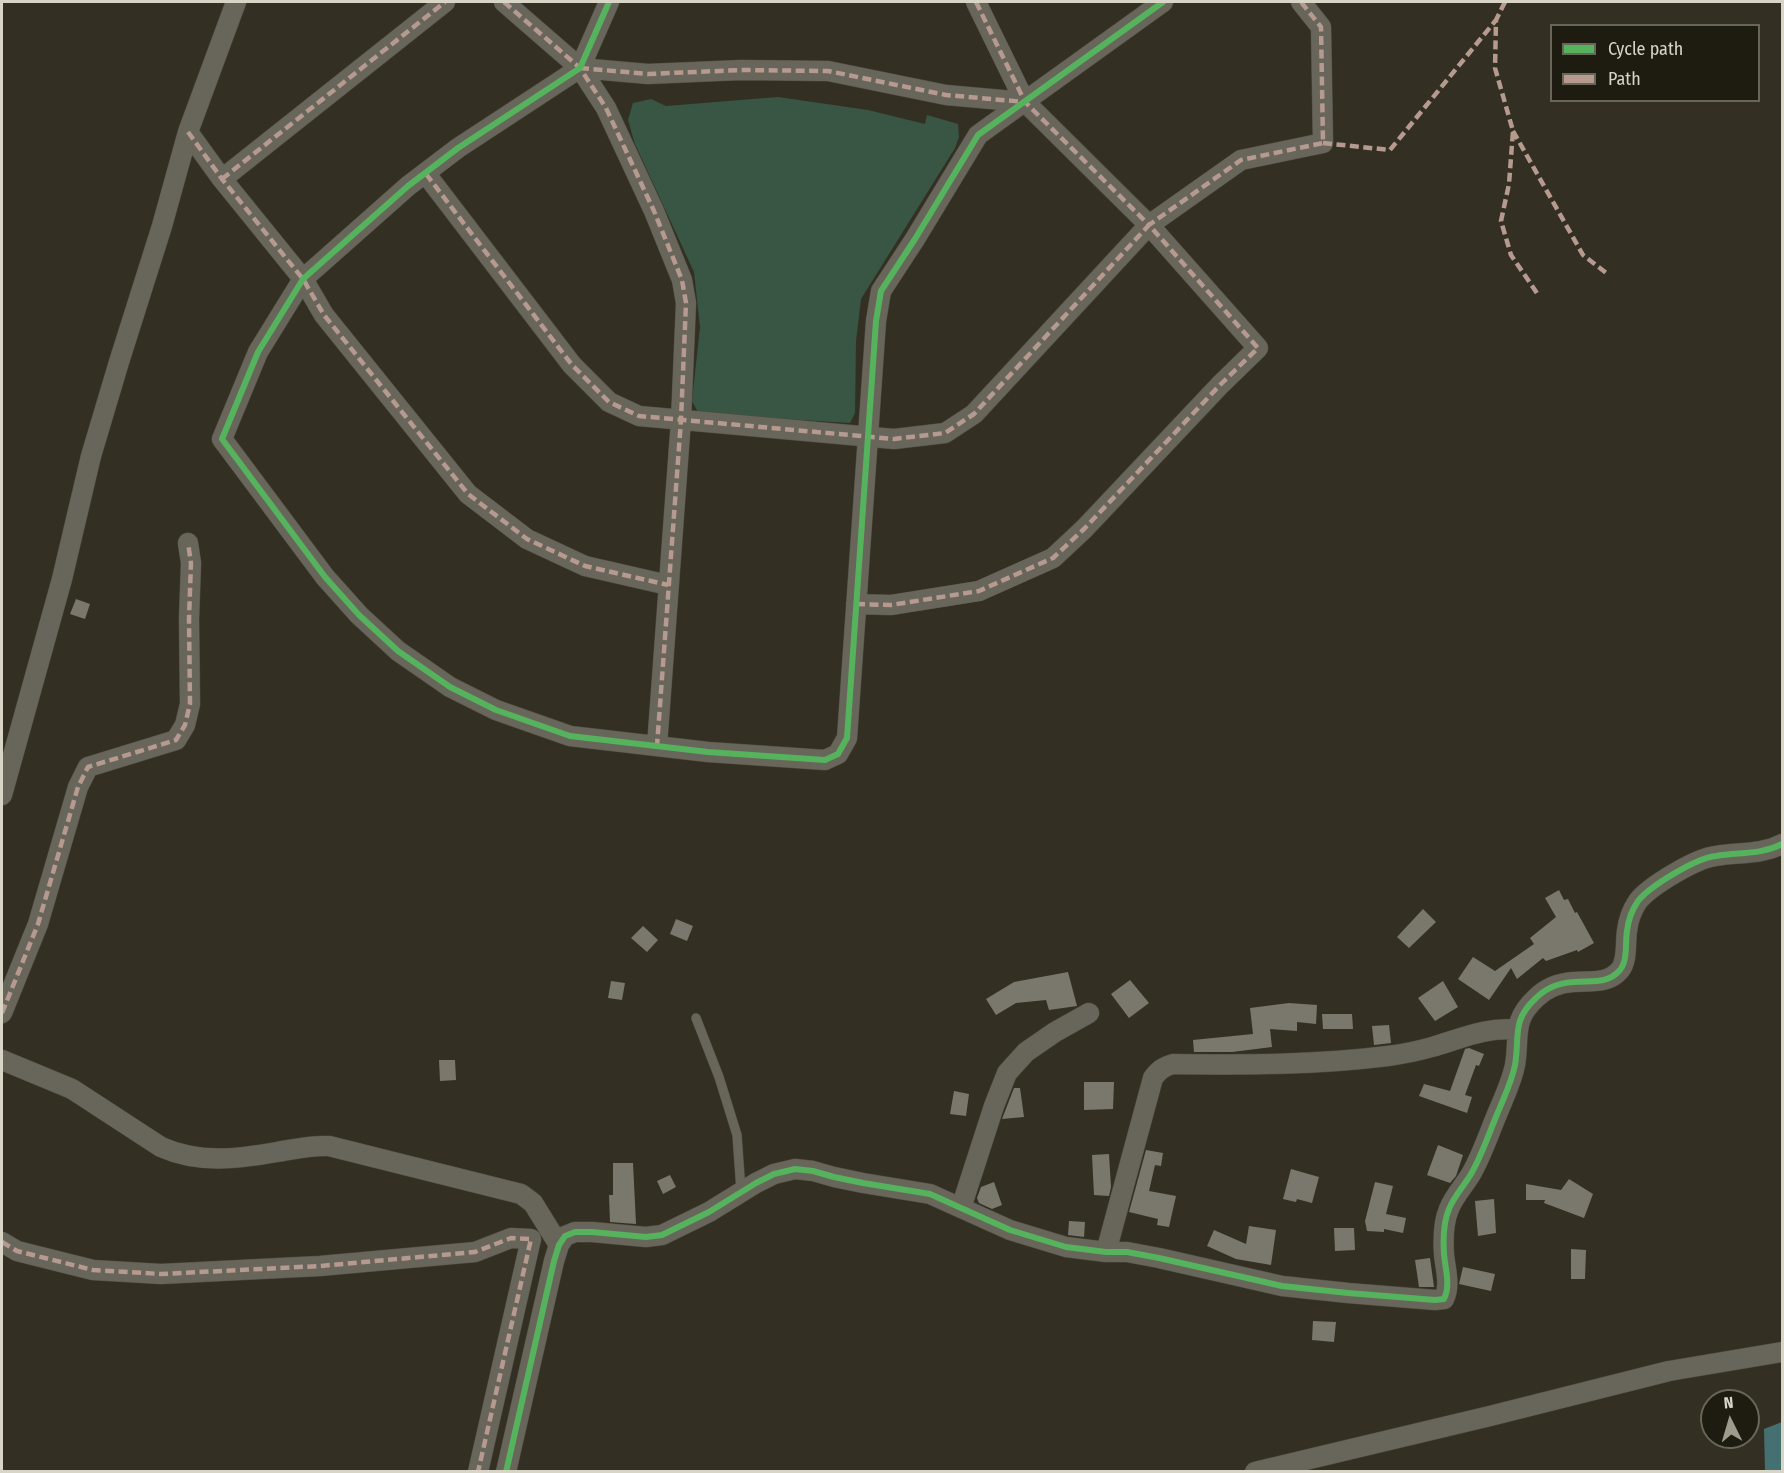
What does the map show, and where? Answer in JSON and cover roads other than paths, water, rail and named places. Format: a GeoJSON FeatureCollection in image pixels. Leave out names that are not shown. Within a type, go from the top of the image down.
{"type":"FeatureCollection","features":[{"type":"Feature","properties":{"kind":"street"},"geometry":{"type":"LineString","coordinates":[[2,795],[62,579],[91,456],[162,226],[188,132],[236,2]]}},
{"type":"Feature","properties":{"kind":"street"},"geometry":{"type":"LineString","coordinates":[[222,179],[445,2]]}},
{"type":"Feature","properties":{"kind":"street"},"geometry":{"type":"LineString","coordinates":[[504,2],[580,68],[606,108],[654,211],[682,280],[686,303],[681,420],[657,746]]}},
{"type":"Feature","properties":{"kind":"street"},"geometry":{"type":"LineString","coordinates":[[609,2],[580,68],[458,148],[408,186],[303,279],[258,352],[222,439],[325,577],[359,615],[398,651],[450,687],[496,710],[570,736],[708,752],[825,760],[838,754],[847,738],[876,321],[882,291],[978,135],[1163,2]]}},
{"type":"Feature","properties":{"kind":"street"},"geometry":{"type":"LineString","coordinates":[[856,604],[891,605],[979,591],[1053,558],[1084,529],[1258,348],[1149,225],[1025,102],[976,2]]}},
{"type":"Feature","properties":{"kind":"street"},"geometry":{"type":"LineString","coordinates":[[426,174],[572,365],[609,402],[639,416],[868,438],[894,439],[945,432],[974,414],[1149,225],[1241,160],[1323,143],[1321,27],[1301,2]]}},
{"type":"Feature","properties":{"kind":"street"},"geometry":{"type":"LineString","coordinates":[[580,68],[648,74],[741,70],[828,71],[946,94],[1025,102]]}},
{"type":"Feature","properties":{"kind":"street"},"geometry":{"type":"LineString","coordinates":[[188,132],[222,179],[303,279],[324,315],[468,494],[527,539],[585,566],[668,585]]}},
{"type":"Feature","properties":{"kind":"street"},"geometry":{"type":"LineString","coordinates":[[2,1012],[38,924],[78,787],[88,767],[176,740],[185,725],[190,704],[191,563],[189,543]]}},
{"type":"Feature","properties":{"kind":"street"},"geometry":{"type":"LineString","coordinates":[[506,1472],[559,1245],[565,1236],[575,1232],[662,1235],[709,1212],[741,1191],[774,1174],[795,1169],[930,1194],[1010,1230],[1066,1247],[1127,1252],[1282,1286],[1444,1299],[1448,1292],[1444,1252],[1445,1219],[1450,1206],[1478,1161],[1507,1088],[1515,1065],[1519,1021],[1525,1010],[1548,989],[1576,982],[1595,983],[1610,978],[1620,970],[1624,962],[1629,919],[1640,899],[1653,888],[1702,859],[1757,853],[1782,844]]}},
{"type":"Feature","properties":{"kind":"street"},"geometry":{"type":"LineString","coordinates":[[961,1208],[1007,1073],[1026,1052],[1089,1013]]}},
{"type":"Feature","properties":{"kind":"street"},"geometry":{"type":"LineString","coordinates":[[1106,1252],[1153,1078],[1164,1066],[1173,1064],[1286,1064],[1386,1056],[1429,1048],[1487,1030],[1504,1028],[1517,1030]]}},
{"type":"Feature","properties":{"kind":"street"},"geometry":{"type":"LineString","coordinates":[[2,1060],[72,1089],[161,1147],[175,1153],[206,1159],[248,1157],[316,1145],[329,1146],[520,1194],[533,1203],[559,1245]]}},
{"type":"Feature","properties":{"kind":"street"},"geometry":{"type":"LineString","coordinates":[[2,1242],[17,1251],[93,1270],[161,1274],[321,1266],[475,1252],[511,1238],[531,1239],[478,1472]]}},
{"type":"Feature","properties":{"kind":"street"},"geometry":{"type":"LineString","coordinates":[[1255,1472],[1669,1371],[1782,1352]]}},
{"type":"Feature","properties":{"kind":"lane"},"geometry":{"type":"LineString","coordinates":[[696,1017],[719,1077],[737,1135],[741,1191]]}},
{"type":"Feature","properties":{"kind":"water"},"geometry":{"type":"Polygon","coordinates":[[[1782,1422],[1782,1471],[1765,1471],[1764,1429],[1782,1422]]]}}]}
